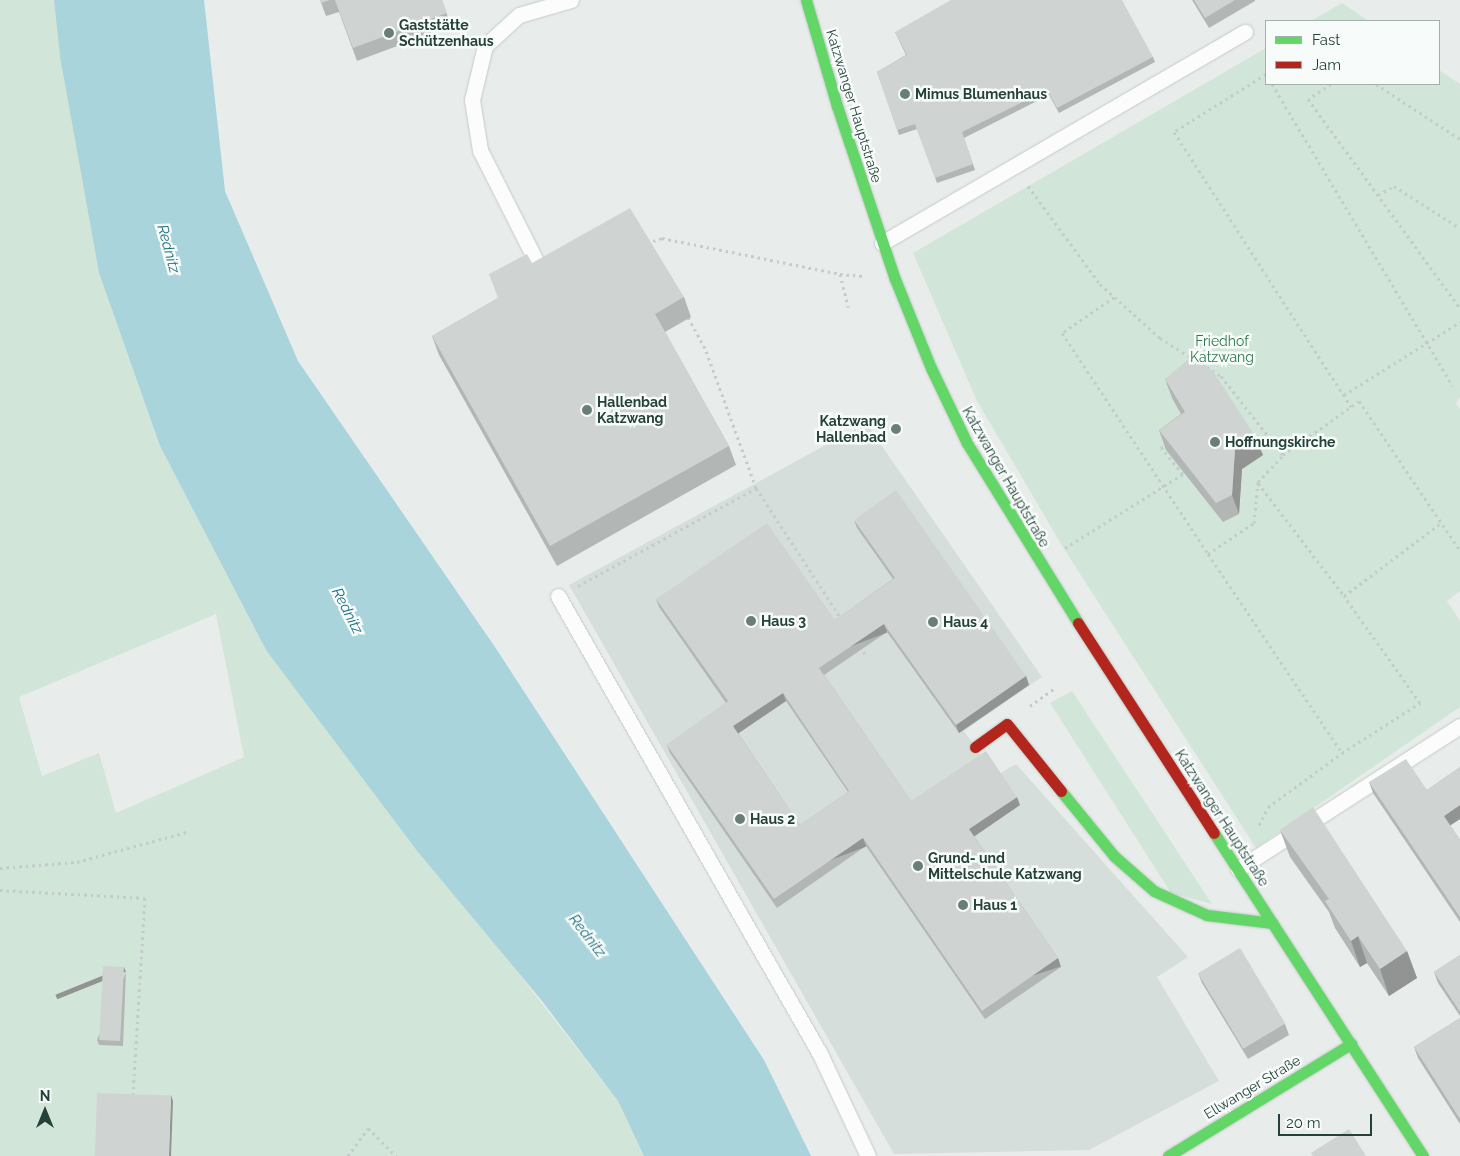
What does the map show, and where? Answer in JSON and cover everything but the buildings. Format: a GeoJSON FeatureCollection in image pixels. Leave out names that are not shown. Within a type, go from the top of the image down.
{"type":"FeatureCollection","features":[{"type":"Feature","properties":{"kind":"main road","name":"Katzwanger Hauptstraße"},"geometry":{"type":"LineString","coordinates":[[806,0],[894,280],[919,342],[960,428],[1039,564],[1423,1156]]}},
{"type":"Feature","properties":{"kind":"main road"},"geometry":{"type":"LineString","coordinates":[[975,747],[1007,724],[1114,856],[1154,892],[1207,915],[1273,923]]}},
{"type":"Feature","properties":{"kind":"main road","name":"Ellwanger Straße"},"geometry":{"type":"LineString","coordinates":[[1168,1156],[1351,1044]]}},
{"type":"Feature","properties":{"kind":"lane"},"geometry":{"type":"LineString","coordinates":[[536,261],[480,150],[472,100],[486,46],[519,15],[571,0]]}},
{"type":"Feature","properties":{"kind":"lane"},"geometry":{"type":"LineString","coordinates":[[882,243],[1245,32]]}},
{"type":"Feature","properties":{"kind":"lane"},"geometry":{"type":"LineString","coordinates":[[558,596],[820,1054],[868,1156]]}},
{"type":"Feature","properties":{"kind":"lane"},"geometry":{"type":"LineString","coordinates":[[1238,869],[1460,726]]}},
{"type":"Feature","properties":{"kind":"path"},"geometry":{"type":"LineString","coordinates":[[1265,75],[1174,132],[1351,407]]}},
{"type":"Feature","properties":{"kind":"path"},"geometry":{"type":"LineString","coordinates":[[1273,85],[1452,386]]}},
{"type":"Feature","properties":{"kind":"path"},"geometry":{"type":"LineString","coordinates":[[1329,85],[1308,99],[1460,308]]}},
{"type":"Feature","properties":{"kind":"path"},"geometry":{"type":"LineString","coordinates":[[1378,85],[1460,139]]}},
{"type":"Feature","properties":{"kind":"path"},"geometry":{"type":"LineString","coordinates":[[1016,166],[1100,284],[1160,338],[1197,362]]}},
{"type":"Feature","properties":{"kind":"path"},"geometry":{"type":"LineString","coordinates":[[1378,195],[1394,186],[1460,228]]}},
{"type":"Feature","properties":{"kind":"path"},"geometry":{"type":"LineString","coordinates":[[638,248],[662,238],[840,274],[894,280]]}},
{"type":"Feature","properties":{"kind":"path"},"geometry":{"type":"LineString","coordinates":[[647,243],[652,252]]}},
{"type":"Feature","properties":{"kind":"path"},"geometry":{"type":"LineString","coordinates":[[840,274],[848,307]]}},
{"type":"Feature","properties":{"kind":"path"},"geometry":{"type":"LineString","coordinates":[[1114,297],[1062,333],[1162,487],[1342,753]]}},
{"type":"Feature","properties":{"kind":"path"},"geometry":{"type":"LineString","coordinates":[[685,314],[704,348],[756,488],[845,624]]}},
{"type":"Feature","properties":{"kind":"path"},"geometry":{"type":"LineString","coordinates":[[1344,395],[1460,322]]}},
{"type":"Feature","properties":{"kind":"path"},"geometry":{"type":"LineString","coordinates":[[1205,366],[1221,376],[1283,455]]}},
{"type":"Feature","properties":{"kind":"path"},"geometry":{"type":"LineString","coordinates":[[1208,554],[1254,523],[1258,482],[1283,455],[1359,401],[1460,550]]}},
{"type":"Feature","properties":{"kind":"path"},"geometry":{"type":"LineString","coordinates":[[1039,564],[1183,474],[1161,448],[1170,442]]}},
{"type":"Feature","properties":{"kind":"path"},"geometry":{"type":"LineString","coordinates":[[1255,833],[1268,807],[1342,753],[1420,703],[1344,596],[1258,482]]}},
{"type":"Feature","properties":{"kind":"path"},"geometry":{"type":"LineString","coordinates":[[558,596],[756,488]]}},
{"type":"Feature","properties":{"kind":"path"},"geometry":{"type":"LineString","coordinates":[[1344,596],[1441,523]]}},
{"type":"Feature","properties":{"kind":"path"},"geometry":{"type":"LineString","coordinates":[[856,640],[866,656]]}},
{"type":"Feature","properties":{"kind":"path"},"geometry":{"type":"LineString","coordinates":[[0,868],[77,862],[187,832]]}},
{"type":"Feature","properties":{"kind":"path"},"geometry":{"type":"LineString","coordinates":[[0,890],[145,898],[132,1106]]}},
{"type":"Feature","properties":{"kind":"path"},"geometry":{"type":"LineString","coordinates":[[348,1156],[368,1128],[396,1156]]}},
{"type":"Feature","properties":{"kind":"shaded area","name":"Grund- und Mittelschule Katzwang"},"geometry":{"type":"Polygon","coordinates":[[[866,423],[1042,677],[964,731],[985,761],[999,774],[1016,764],[1188,957],[1157,977],[1219,1081],[1089,1150],[894,1154],[569,585],[866,423]]]}},
{"type":"Feature","properties":{"kind":"green space"},"geometry":{"type":"Polygon","coordinates":[[[0,0],[54,0],[60,57],[99,273],[160,446],[266,650],[618,1101],[644,1156],[0,1156],[0,0]],[[216,614],[19,697],[42,776],[99,753],[116,813],[244,757],[216,614]]]}},
{"type":"Feature","properties":{"kind":"green space"},"geometry":{"type":"Polygon","coordinates":[[[1342,3],[1368,20],[1313,20],[1342,3]]]}},
{"type":"Feature","properties":{"kind":"green space","name":"Friedhof Katzwang"},"geometry":{"type":"Polygon","coordinates":[[[1265,49],[1265,85],[1440,85],[1440,71],[1460,84],[1460,397],[1456,403],[1460,409],[1460,591],[1447,601],[1460,621],[1460,707],[1256,848],[1064,549],[977,401],[913,253],[1265,49]]]}},
{"type":"Feature","properties":{"kind":"green space"},"geometry":{"type":"Polygon","coordinates":[[[1072,691],[1212,904],[1171,893],[1050,703],[1072,691]]]}},
{"type":"Feature","properties":{"kind":"water","name":"Rednitz"},"geometry":{"type":"Polygon","coordinates":[[[54,0],[204,0],[225,191],[298,361],[497,650],[764,1060],[811,1156],[644,1156],[618,1101],[542,1001],[418,852],[266,650],[160,446],[99,273],[60,57],[54,0]]]}},
{"type":"Feature","properties":{"kind":"traffic: fast"},"geometry":{"type":"LineString","coordinates":[[806,0],[837,106],[895,279],[931,368],[967,443],[1078,623]]}},
{"type":"Feature","properties":{"kind":"traffic: fast"},"geometry":{"type":"LineString","coordinates":[[1061,791],[1114,856],[1154,891],[1207,915],[1273,923]]}},
{"type":"Feature","properties":{"kind":"traffic: fast"},"geometry":{"type":"LineString","coordinates":[[1214,833],[1423,1156]]}},
{"type":"Feature","properties":{"kind":"traffic: fast"},"geometry":{"type":"LineString","coordinates":[[1168,1156],[1351,1044]]}},
{"type":"Feature","properties":{"kind":"traffic: jam"},"geometry":{"type":"LineString","coordinates":[[1078,623],[1214,833]]}},
{"type":"Feature","properties":{"kind":"traffic: jam"},"geometry":{"type":"LineString","coordinates":[[975,747],[1007,724],[1061,791]]}},
{"type":"Feature","properties":{"kind":"place","name":"Gaststätte Schützenhaus"},"geometry":{"type":"Point","coordinates":[389,33]}},
{"type":"Feature","properties":{"kind":"place","name":"Mimus Blumenhaus"},"geometry":{"type":"Point","coordinates":[905,94]}},
{"type":"Feature","properties":{"kind":"place","name":"Hallenbad Katzwang"},"geometry":{"type":"Point","coordinates":[587,410]}},
{"type":"Feature","properties":{"kind":"place","name":"Katzwang Hallenbad"},"geometry":{"type":"Point","coordinates":[896,429]}},
{"type":"Feature","properties":{"kind":"place","name":"Hoffnungskirche"},"geometry":{"type":"Point","coordinates":[1215,442]}},
{"type":"Feature","properties":{"kind":"place","name":"Haus 3"},"geometry":{"type":"Point","coordinates":[751,621]}},
{"type":"Feature","properties":{"kind":"place","name":"Haus 4"},"geometry":{"type":"Point","coordinates":[933,622]}},
{"type":"Feature","properties":{"kind":"place","name":"Haus 2"},"geometry":{"type":"Point","coordinates":[740,819]}},
{"type":"Feature","properties":{"kind":"place","name":"Grund- und Mittelschule Katzwang"},"geometry":{"type":"Point","coordinates":[918,866]}},
{"type":"Feature","properties":{"kind":"place","name":"Haus 1"},"geometry":{"type":"Point","coordinates":[963,905]}}]}
